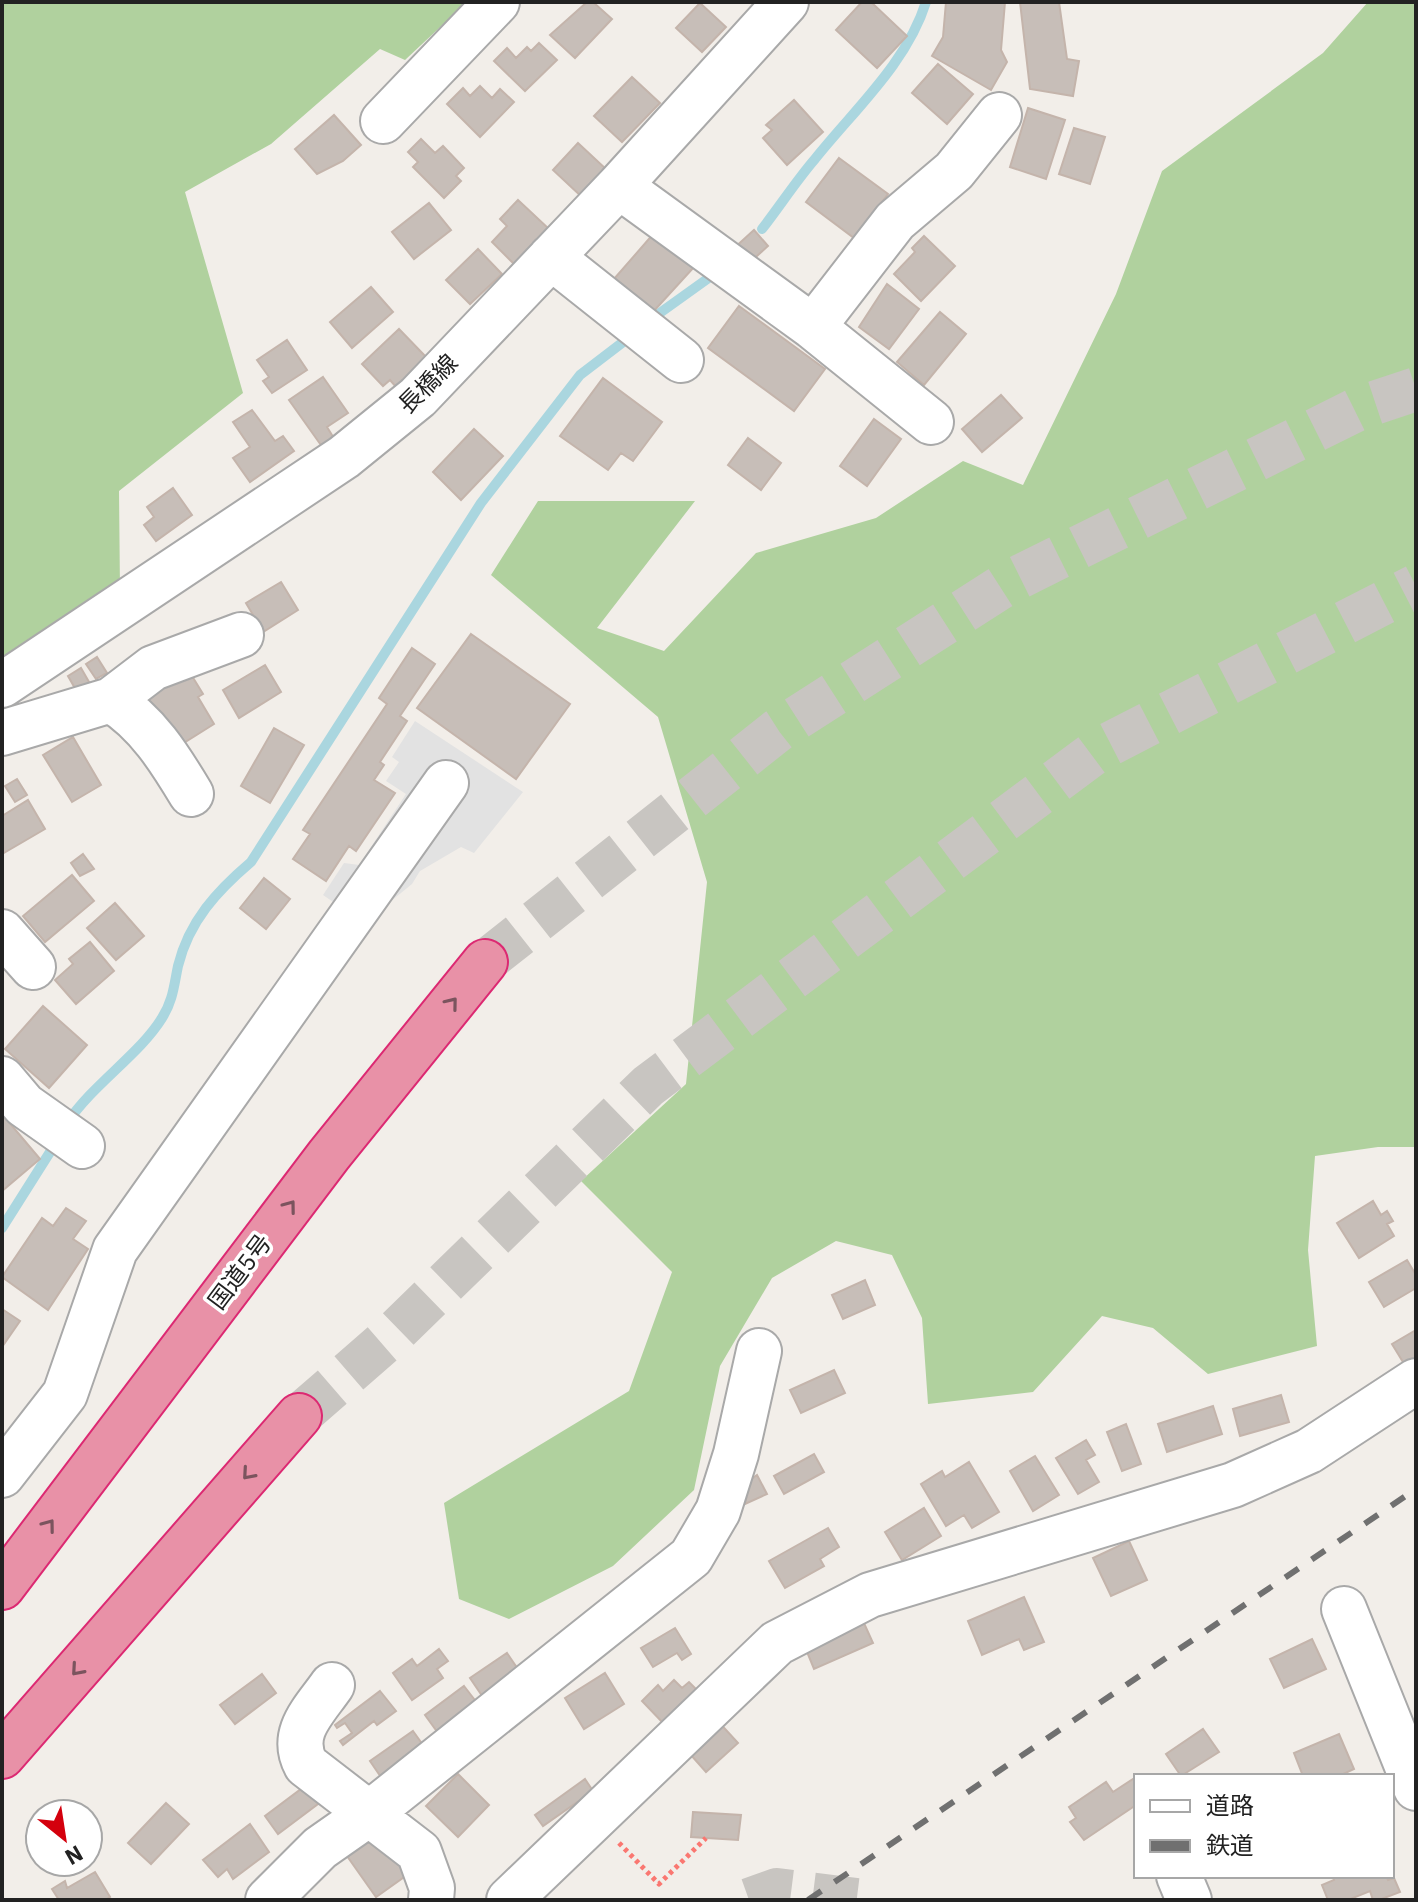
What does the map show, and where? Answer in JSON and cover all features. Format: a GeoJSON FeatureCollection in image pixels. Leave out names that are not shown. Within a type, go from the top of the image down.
{"type":"FeatureCollection","features":[{"type":"Feature","properties":{"kind":"highway","name":"国道5号"},"geometry":{"type":"LineString","coordinates":[[2,1587],[320,1167],[485,962]]}},
{"type":"Feature","properties":{"kind":"highway"},"geometry":{"type":"LineString","coordinates":[[2,1756],[299,1416]]}},
{"type":"Feature","properties":{"kind":"street"},"geometry":{"type":"LineString","coordinates":[[383,121],[497,2]]}},
{"type":"Feature","properties":{"kind":"street","name":"長橋線"},"geometry":{"type":"LineString","coordinates":[[2,685],[379,430],[418,397],[619,186],[786,2]]}},
{"type":"Feature","properties":{"kind":"street"},"geometry":{"type":"LineString","coordinates":[[813,327],[895,221],[954,171],[999,115]]}},
{"type":"Feature","properties":{"kind":"street"},"geometry":{"type":"LineString","coordinates":[[619,186],[813,327],[931,422]]}},
{"type":"Feature","properties":{"kind":"street"},"geometry":{"type":"LineString","coordinates":[[551,257],[655,339]]}},
{"type":"Feature","properties":{"kind":"street"},"geometry":{"type":"LineString","coordinates":[[2,733],[111,700],[153,668],[241,635]]}},
{"type":"Feature","properties":{"kind":"street"},"geometry":{"type":"LineString","coordinates":[[111,700],[128,710],[166,753],[191,794]]}},
{"type":"Feature","properties":{"kind":"street"},"geometry":{"type":"LineString","coordinates":[[2,1475],[65,1394],[115,1250],[446,783]]}},
{"type":"Feature","properties":{"kind":"street"},"geometry":{"type":"LineString","coordinates":[[2,932],[33,967]]}},
{"type":"Feature","properties":{"kind":"street"},"geometry":{"type":"LineString","coordinates":[[2,1079],[24,1105],[82,1146]]}},
{"type":"Feature","properties":{"kind":"street"},"geometry":{"type":"LineString","coordinates":[[268,1900],[320,1848],[370,1813],[691,1557],[718,1511],[736,1454],[759,1351]]}},
{"type":"Feature","properties":{"kind":"street"},"geometry":{"type":"LineString","coordinates":[[509,1900],[777,1643],[870,1595],[1233,1485],[1309,1451],[1416,1381]]}},
{"type":"Feature","properties":{"kind":"street"},"geometry":{"type":"LineString","coordinates":[[1344,1609],[1416,1788]]}},
{"type":"Feature","properties":{"kind":"street"},"geometry":{"type":"LineString","coordinates":[[332,1685],[298,1736],[298,1751],[306,1765],[419,1852],[429,1877],[431,1900]]}},
{"type":"Feature","properties":{"kind":"street"},"geometry":{"type":"LineString","coordinates":[[1180,1878],[1189,1900]]}},
{"type":"Feature","properties":{"kind":"path"},"geometry":{"type":"LineString","coordinates":[[596,1819],[659,1884],[706,1838]]}},
{"type":"Feature","properties":{"kind":"green space"},"geometry":{"type":"Polygon","coordinates":[[[2,2],[467,2],[405,60],[380,49],[271,144],[185,192],[243,393],[119,491],[120,591],[2,663],[2,2]]]}},
{"type":"Feature","properties":{"kind":"green space"},"geometry":{"type":"Polygon","coordinates":[[[1368,2],[1416,2],[1416,1147],[1378,1147],[1315,1156],[1308,1250],[1317,1346],[1208,1374],[1153,1328],[1102,1316],[1033,1392],[928,1404],[922,1318],[892,1255],[836,1241],[772,1278],[720,1366],[694,1490],[613,1566],[509,1619],[459,1599],[444,1503],[629,1391],[672,1272],[581,1181],[686,1084],[707,882],[658,717],[491,575],[538,501],[695,501],[597,628],[664,651],[756,553],[876,518],[963,461],[1023,485],[1116,294],[1162,171],[1323,53],[1368,2]]]}},
{"type":"Feature","properties":{"kind":"shaded area"},"geometry":{"type":"Polygon","coordinates":[[[415,721],[523,792],[474,853],[461,847],[420,871],[412,884],[364,923],[323,895],[344,863],[359,865],[406,794],[386,781],[399,762],[392,757],[415,721]]]}},
{"type":"Feature","properties":{"kind":"building"},"geometry":{"type":"Polygon","coordinates":[[[587,2],[593,2],[612,19],[575,58],[550,35],[587,2]]]}},
{"type":"Feature","properties":{"kind":"building"},"geometry":{"type":"Polygon","coordinates":[[[862,2],[871,2],[907,36],[877,68],[836,30],[862,2]]]}},
{"type":"Feature","properties":{"kind":"building"},"geometry":{"type":"Polygon","coordinates":[[[946,2],[1005,2],[1001,50],[1007,62],[991,90],[932,56],[943,37],[946,2]]]}},
{"type":"Feature","properties":{"kind":"building"},"geometry":{"type":"Polygon","coordinates":[[[1020,2],[1059,2],[1067,59],[1079,61],[1073,96],[1030,89],[1020,2]]]}},
{"type":"Feature","properties":{"kind":"building"},"geometry":{"type":"Polygon","coordinates":[[[700,3],[726,27],[702,52],[676,28],[700,3]]]}},
{"type":"Feature","properties":{"kind":"building"},"geometry":{"type":"Polygon","coordinates":[[[539,43],[557,60],[525,91],[494,61],[507,48],[516,58],[527,47],[531,51],[539,43]]]}},
{"type":"Feature","properties":{"kind":"building"},"geometry":{"type":"Polygon","coordinates":[[[938,64],[973,94],[947,124],[912,93],[938,64]]]}},
{"type":"Feature","properties":{"kind":"building"},"geometry":{"type":"Polygon","coordinates":[[[632,77],[660,103],[622,142],[594,116],[632,77]]]}},
{"type":"Feature","properties":{"kind":"building"},"geometry":{"type":"Polygon","coordinates":[[[480,86],[492,98],[500,89],[514,102],[480,137],[447,104],[463,88],[470,96],[480,86]]]}},
{"type":"Feature","properties":{"kind":"building"},"geometry":{"type":"Polygon","coordinates":[[[794,100],[823,132],[787,165],[763,138],[772,130],[766,125],[794,100]]]}},
{"type":"Feature","properties":{"kind":"building"},"geometry":{"type":"Polygon","coordinates":[[[1028,108],[1065,120],[1046,179],[1010,167],[1028,108]]]}},
{"type":"Feature","properties":{"kind":"building"},"geometry":{"type":"Polygon","coordinates":[[[334,115],[361,145],[343,161],[317,174],[295,149],[334,115]]]}},
{"type":"Feature","properties":{"kind":"building"},"geometry":{"type":"Polygon","coordinates":[[[1074,128],[1105,137],[1090,184],[1059,174],[1074,128]]]}},
{"type":"Feature","properties":{"kind":"building"},"geometry":{"type":"Polygon","coordinates":[[[421,139],[435,153],[443,146],[464,168],[456,176],[461,181],[444,198],[413,167],[418,162],[408,152],[421,139]]]}},
{"type":"Feature","properties":{"kind":"building"},"geometry":{"type":"Polygon","coordinates":[[[578,143],[607,170],[582,197],[553,170],[578,143]]]}},
{"type":"Feature","properties":{"kind":"building"},"geometry":{"type":"Polygon","coordinates":[[[839,158],[888,194],[854,238],[806,202],[839,158]]]}},
{"type":"Feature","properties":{"kind":"building"},"geometry":{"type":"Polygon","coordinates":[[[518,200],[549,229],[515,265],[492,242],[507,226],[500,219],[518,200]]]}},
{"type":"Feature","properties":{"kind":"building"},"geometry":{"type":"Polygon","coordinates":[[[429,203],[451,230],[414,259],[392,232],[429,203]]]}},
{"type":"Feature","properties":{"kind":"building"},"geometry":{"type":"Polygon","coordinates":[[[754,230],[768,246],[747,265],[733,249],[754,230]]]}},
{"type":"Feature","properties":{"kind":"building"},"geometry":{"type":"Polygon","coordinates":[[[655,232],[694,267],[652,313],[614,279],[655,232]]]}},
{"type":"Feature","properties":{"kind":"building"},"geometry":{"type":"Polygon","coordinates":[[[924,236],[955,266],[921,301],[894,274],[915,252],[912,248],[924,236]]]}},
{"type":"Feature","properties":{"kind":"building"},"geometry":{"type":"Polygon","coordinates":[[[478,249],[502,274],[470,304],[446,280],[478,249]]]}},
{"type":"Feature","properties":{"kind":"building"},"geometry":{"type":"Polygon","coordinates":[[[887,284],[919,309],[889,349],[859,327],[887,284]]]}},
{"type":"Feature","properties":{"kind":"building"},"geometry":{"type":"Polygon","coordinates":[[[371,287],[393,312],[352,348],[330,322],[371,287]]]}},
{"type":"Feature","properties":{"kind":"building"},"geometry":{"type":"Polygon","coordinates":[[[739,306],[825,369],[794,411],[708,348],[739,306]]]}},
{"type":"Feature","properties":{"kind":"building"},"geometry":{"type":"Polygon","coordinates":[[[940,312],[966,334],[924,385],[897,362],[940,312]]]}},
{"type":"Feature","properties":{"kind":"building"},"geometry":{"type":"Polygon","coordinates":[[[399,329],[428,359],[397,388],[390,380],[383,386],[362,364],[399,329]]]}},
{"type":"Feature","properties":{"kind":"building"},"geometry":{"type":"Polygon","coordinates":[[[287,340],[307,370],[272,393],[263,381],[269,377],[257,360],[287,340]]]}},
{"type":"Feature","properties":{"kind":"building"},"geometry":{"type":"Polygon","coordinates":[[[323,377],[348,413],[327,427],[335,440],[323,448],[289,400],[323,377]]]}},
{"type":"Feature","properties":{"kind":"building"},"geometry":{"type":"Polygon","coordinates":[[[603,378],[662,422],[633,461],[621,453],[608,470],[560,436],[603,378]]]}},
{"type":"Feature","properties":{"kind":"building"},"geometry":{"type":"Polygon","coordinates":[[[1001,395],[1022,418],[982,452],[962,429],[1001,395]]]}},
{"type":"Feature","properties":{"kind":"building"},"geometry":{"type":"Polygon","coordinates":[[[252,410],[275,441],[283,436],[294,451],[250,482],[233,458],[250,447],[233,422],[252,410]]]}},
{"type":"Feature","properties":{"kind":"building"},"geometry":{"type":"Polygon","coordinates":[[[874,419],[901,439],[867,486],[840,466],[874,419]]]}},
{"type":"Feature","properties":{"kind":"building"},"geometry":{"type":"Polygon","coordinates":[[[474,429],[503,456],[461,500],[433,472],[474,429]]]}},
{"type":"Feature","properties":{"kind":"building"},"geometry":{"type":"Polygon","coordinates":[[[748,438],[781,463],[761,490],[728,465],[748,438]]]}},
{"type":"Feature","properties":{"kind":"building"},"geometry":{"type":"Polygon","coordinates":[[[173,488],[192,515],[156,541],[144,525],[154,517],[147,507],[173,488]]]}},
{"type":"Feature","properties":{"kind":"building"},"geometry":{"type":"Polygon","coordinates":[[[281,582],[298,610],[263,632],[246,603],[281,582]]]}},
{"type":"Feature","properties":{"kind":"building"},"geometry":{"type":"Polygon","coordinates":[[[471,634],[570,704],[516,779],[417,708],[471,634]]]}},
{"type":"Feature","properties":{"kind":"building"},"geometry":{"type":"Polygon","coordinates":[[[412,648],[435,664],[400,716],[407,721],[380,762],[384,765],[374,780],[395,793],[356,851],[349,846],[326,881],[293,859],[310,834],[303,830],[387,704],[379,698],[412,648]]]}},
{"type":"Feature","properties":{"kind":"building"},"geometry":{"type":"Polygon","coordinates":[[[97,657],[107,673],[96,679],[86,664],[97,657]]]}},
{"type":"Feature","properties":{"kind":"building"},"geometry":{"type":"Polygon","coordinates":[[[184,663],[203,694],[198,697],[214,724],[174,749],[142,698],[184,663]]]}},
{"type":"Feature","properties":{"kind":"building"},"geometry":{"type":"Polygon","coordinates":[[[265,665],[281,692],[239,718],[223,690],[265,665]]]}},
{"type":"Feature","properties":{"kind":"building"},"geometry":{"type":"Polygon","coordinates":[[[81,668],[93,689],[80,697],[68,676],[81,668]]]}},
{"type":"Feature","properties":{"kind":"building"},"geometry":{"type":"Polygon","coordinates":[[[274,728],[304,745],[270,803],[241,786],[274,728]]]}},
{"type":"Feature","properties":{"kind":"building"},"geometry":{"type":"Polygon","coordinates":[[[73,737],[101,785],[72,802],[43,755],[73,737]]]}},
{"type":"Feature","properties":{"kind":"building"},"geometry":{"type":"Polygon","coordinates":[[[17,779],[27,795],[15,802],[5,786],[17,779]]]}},
{"type":"Feature","properties":{"kind":"building"},"geometry":{"type":"Polygon","coordinates":[[[28,800],[45,829],[2,854],[2,816],[28,800]]]}},
{"type":"Feature","properties":{"kind":"building"},"geometry":{"type":"Polygon","coordinates":[[[83,854],[94,869],[80,876],[71,863],[83,854]]]}},
{"type":"Feature","properties":{"kind":"building"},"geometry":{"type":"Polygon","coordinates":[[[72,875],[94,901],[45,942],[23,916],[72,875]]]}},
{"type":"Feature","properties":{"kind":"building"},"geometry":{"type":"Polygon","coordinates":[[[264,878],[290,899],[266,929],[240,908],[264,878]]]}},
{"type":"Feature","properties":{"kind":"building"},"geometry":{"type":"Polygon","coordinates":[[[115,903],[144,936],[116,960],[87,928],[115,903]]]}},
{"type":"Feature","properties":{"kind":"building"},"geometry":{"type":"Polygon","coordinates":[[[90,942],[114,971],[76,1004],[55,980],[73,964],[69,959],[90,942]]]}},
{"type":"Feature","properties":{"kind":"building"},"geometry":{"type":"Polygon","coordinates":[[[43,1006],[87,1045],[49,1088],[5,1049],[43,1006]]]}},
{"type":"Feature","properties":{"kind":"building"},"geometry":{"type":"Polygon","coordinates":[[[2,1114],[40,1159],[2,1191],[2,1114]]]}},
{"type":"Feature","properties":{"kind":"building"},"geometry":{"type":"Polygon","coordinates":[[[1373,1201],[1381,1215],[1387,1211],[1393,1221],[1387,1224],[1394,1236],[1359,1258],[1337,1223],[1373,1201]]]}},
{"type":"Feature","properties":{"kind":"building"},"geometry":{"type":"Polygon","coordinates":[[[66,1208],[86,1221],[73,1239],[88,1249],[48,1310],[2,1277],[42,1218],[53,1226],[66,1208]]]}},
{"type":"Feature","properties":{"kind":"building"},"geometry":{"type":"Polygon","coordinates":[[[1407,1260],[1416,1275],[1416,1288],[1384,1307],[1369,1282],[1407,1260]]]}},
{"type":"Feature","properties":{"kind":"building"},"geometry":{"type":"Polygon","coordinates":[[[865,1280],[875,1305],[843,1319],[832,1295],[865,1280]]]}},
{"type":"Feature","properties":{"kind":"building"},"geometry":{"type":"Polygon","coordinates":[[[2,1309],[20,1321],[2,1347],[2,1309]]]}},
{"type":"Feature","properties":{"kind":"building"},"geometry":{"type":"Polygon","coordinates":[[[1416,1330],[1416,1362],[1406,1367],[1392,1344],[1416,1330]]]}},
{"type":"Feature","properties":{"kind":"building"},"geometry":{"type":"Polygon","coordinates":[[[834,1370],[845,1393],[801,1413],[790,1390],[834,1370]]]}},
{"type":"Feature","properties":{"kind":"building"},"geometry":{"type":"Polygon","coordinates":[[[1281,1395],[1289,1422],[1240,1436],[1233,1409],[1281,1395]]]}},
{"type":"Feature","properties":{"kind":"building"},"geometry":{"type":"Polygon","coordinates":[[[1213,1406],[1222,1434],[1167,1452],[1158,1424],[1213,1406]]]}},
{"type":"Feature","properties":{"kind":"building"},"geometry":{"type":"Polygon","coordinates":[[[1126,1424],[1141,1464],[1122,1471],[1107,1432],[1126,1424]]]}},
{"type":"Feature","properties":{"kind":"building"},"geometry":{"type":"Polygon","coordinates":[[[1086,1440],[1095,1455],[1086,1460],[1099,1482],[1078,1494],[1056,1458],[1086,1440]]]}},
{"type":"Feature","properties":{"kind":"building"},"geometry":{"type":"Polygon","coordinates":[[[814,1454],[824,1472],[784,1494],[774,1476],[814,1454]]]}},
{"type":"Feature","properties":{"kind":"building"},"geometry":{"type":"Polygon","coordinates":[[[1035,1456],[1059,1495],[1033,1511],[1010,1471],[1035,1456]]]}},
{"type":"Feature","properties":{"kind":"building"},"geometry":{"type":"Polygon","coordinates":[[[969,1462],[999,1512],[972,1528],[964,1515],[946,1526],[921,1484],[942,1471],[945,1477],[969,1462]]]}},
{"type":"Feature","properties":{"kind":"building"},"geometry":{"type":"Polygon","coordinates":[[[757,1475],[767,1494],[745,1504],[750,1480],[757,1475]]]}},
{"type":"Feature","properties":{"kind":"building"},"geometry":{"type":"Polygon","coordinates":[[[924,1508],[941,1536],[902,1560],[885,1532],[924,1508]]]}},
{"type":"Feature","properties":{"kind":"building"},"geometry":{"type":"Polygon","coordinates":[[[828,1528],[839,1547],[820,1559],[824,1566],[785,1588],[769,1561],[828,1528]]]}},
{"type":"Feature","properties":{"kind":"building"},"geometry":{"type":"Polygon","coordinates":[[[1129,1541],[1147,1580],[1111,1596],[1093,1558],[1129,1541]]]}},
{"type":"Feature","properties":{"kind":"building"},"geometry":{"type":"Polygon","coordinates":[[[1024,1597],[1044,1642],[1024,1650],[1019,1639],[982,1655],[968,1621],[1024,1597]]]}},
{"type":"Feature","properties":{"kind":"building"},"geometry":{"type":"Polygon","coordinates":[[[863,1621],[873,1643],[814,1669],[805,1647],[863,1621]]]}},
{"type":"Feature","properties":{"kind":"building"},"geometry":{"type":"Polygon","coordinates":[[[675,1628],[691,1654],[682,1660],[677,1653],[653,1667],[641,1648],[675,1628]]]}},
{"type":"Feature","properties":{"kind":"building"},"geometry":{"type":"Polygon","coordinates":[[[1312,1639],[1326,1669],[1284,1688],[1270,1659],[1312,1639]]]}},
{"type":"Feature","properties":{"kind":"building"},"geometry":{"type":"Polygon","coordinates":[[[439,1649],[448,1661],[437,1669],[443,1678],[412,1700],[393,1673],[412,1659],[417,1666],[439,1649]]]}},
{"type":"Feature","properties":{"kind":"building"},"geometry":{"type":"Polygon","coordinates":[[[507,1653],[524,1678],[487,1703],[470,1678],[507,1653]]]}},
{"type":"Feature","properties":{"kind":"building"},"geometry":{"type":"Polygon","coordinates":[[[605,1673],[624,1704],[584,1729],[565,1698],[605,1673]]]}},
{"type":"Feature","properties":{"kind":"building"},"geometry":{"type":"Polygon","coordinates":[[[262,1674],[276,1693],[235,1724],[220,1705],[262,1674]]]}},
{"type":"Feature","properties":{"kind":"building"},"geometry":{"type":"Polygon","coordinates":[[[674,1680],[682,1688],[689,1682],[700,1693],[665,1725],[642,1701],[658,1685],[663,1691],[674,1680]]]}},
{"type":"Feature","properties":{"kind":"building"},"geometry":{"type":"Polygon","coordinates":[[[464,1686],[481,1708],[441,1737],[425,1715],[464,1686]]]}},
{"type":"Feature","properties":{"kind":"building"},"geometry":{"type":"Polygon","coordinates":[[[380,1691],[396,1711],[377,1725],[374,1721],[343,1745],[340,1741],[352,1733],[345,1723],[337,1728],[335,1725],[380,1691]]]}},
{"type":"Feature","properties":{"kind":"building"},"geometry":{"type":"Polygon","coordinates":[[[715,1718],[738,1743],[706,1772],[683,1746],[715,1718]]]}},
{"type":"Feature","properties":{"kind":"building"},"geometry":{"type":"Polygon","coordinates":[[[1203,1729],[1219,1752],[1184,1774],[1180,1774],[1166,1754],[1203,1729]]]}},
{"type":"Feature","properties":{"kind":"building"},"geometry":{"type":"Polygon","coordinates":[[[413,1731],[428,1752],[385,1783],[370,1761],[413,1731]]]}},
{"type":"Feature","properties":{"kind":"building"},"geometry":{"type":"Polygon","coordinates":[[[1339,1734],[1354,1769],[1343,1774],[1302,1774],[1294,1753],[1339,1734]]]}},
{"type":"Feature","properties":{"kind":"building"},"geometry":{"type":"Polygon","coordinates":[[[458,1774],[489,1805],[458,1837],[426,1806],[458,1774]]]}},
{"type":"Feature","properties":{"kind":"building"},"geometry":{"type":"Polygon","coordinates":[[[1134,1778],[1134,1806],[1084,1840],[1070,1822],[1076,1818],[1069,1807],[1106,1782],[1113,1792],[1134,1778]]]}},
{"type":"Feature","properties":{"kind":"building"},"geometry":{"type":"Polygon","coordinates":[[[585,1779],[593,1791],[543,1826],[535,1815],[585,1779]]]}},
{"type":"Feature","properties":{"kind":"building"},"geometry":{"type":"Polygon","coordinates":[[[305,1786],[318,1804],[278,1834],[265,1816],[305,1786]]]}},
{"type":"Feature","properties":{"kind":"building"},"geometry":{"type":"Polygon","coordinates":[[[166,1803],[189,1824],[151,1864],[128,1843],[166,1803]]]}},
{"type":"Feature","properties":{"kind":"building"},"geometry":{"type":"Polygon","coordinates":[[[693,1812],[741,1815],[738,1840],[691,1837],[693,1812]]]}},
{"type":"Feature","properties":{"kind":"building"},"geometry":{"type":"Polygon","coordinates":[[[250,1824],[269,1852],[233,1879],[227,1869],[218,1877],[203,1860],[250,1824]]]}},
{"type":"Feature","properties":{"kind":"building"},"geometry":{"type":"Polygon","coordinates":[[[378,1834],[407,1875],[376,1897],[347,1856],[378,1834]]]}},
{"type":"Feature","properties":{"kind":"building"},"geometry":{"type":"Polygon","coordinates":[[[84,1878],[99,1878],[110,1897],[105,1900],[59,1900],[52,1889],[65,1881],[67,1888],[84,1878]]]}},
{"type":"Feature","properties":{"kind":"building"},"geometry":{"type":"Polygon","coordinates":[[[1394,1878],[1400,1892],[1379,1900],[1373,1900],[1370,1891],[1348,1900],[1328,1900],[1322,1885],[1334,1880],[1394,1878]]]}},
{"type":"Feature","properties":{"kind":"waterway"},"geometry":{"type":"LineString","coordinates":[[762,229],[808,167],[893,66],[926,2]]}},
{"type":"Feature","properties":{"kind":"waterway"},"geometry":{"type":"LineString","coordinates":[[650,320],[710,277]]}},
{"type":"Feature","properties":{"kind":"waterway"},"geometry":{"type":"LineString","coordinates":[[67,1123],[162,1018],[171,999],[183,950],[197,921],[216,896],[251,862],[481,503],[580,375],[631,336]]}},
{"type":"Feature","properties":{"kind":"waterway"},"geometry":{"type":"LineString","coordinates":[[2,1228],[57,1141]]}},
{"type":"Feature","properties":{"kind":"tunnel"},"geometry":{"type":"LineString","coordinates":[[485,962],[778,730],[1009,582],[1362,407],[1416,389]]}},
{"type":"Feature","properties":{"kind":"tunnel"},"geometry":{"type":"LineString","coordinates":[[299,1416],[389,1338],[648,1086],[1098,750],[1416,586]]}},
{"type":"Feature","properties":{"kind":"tunnel"},"geometry":{"type":"LineString","coordinates":[[749,1900],[777,1890],[857,1900]]}},
{"type":"Feature","properties":{"kind":"railway"},"geometry":{"type":"LineString","coordinates":[[808,1900],[1416,1489]]}}]}
